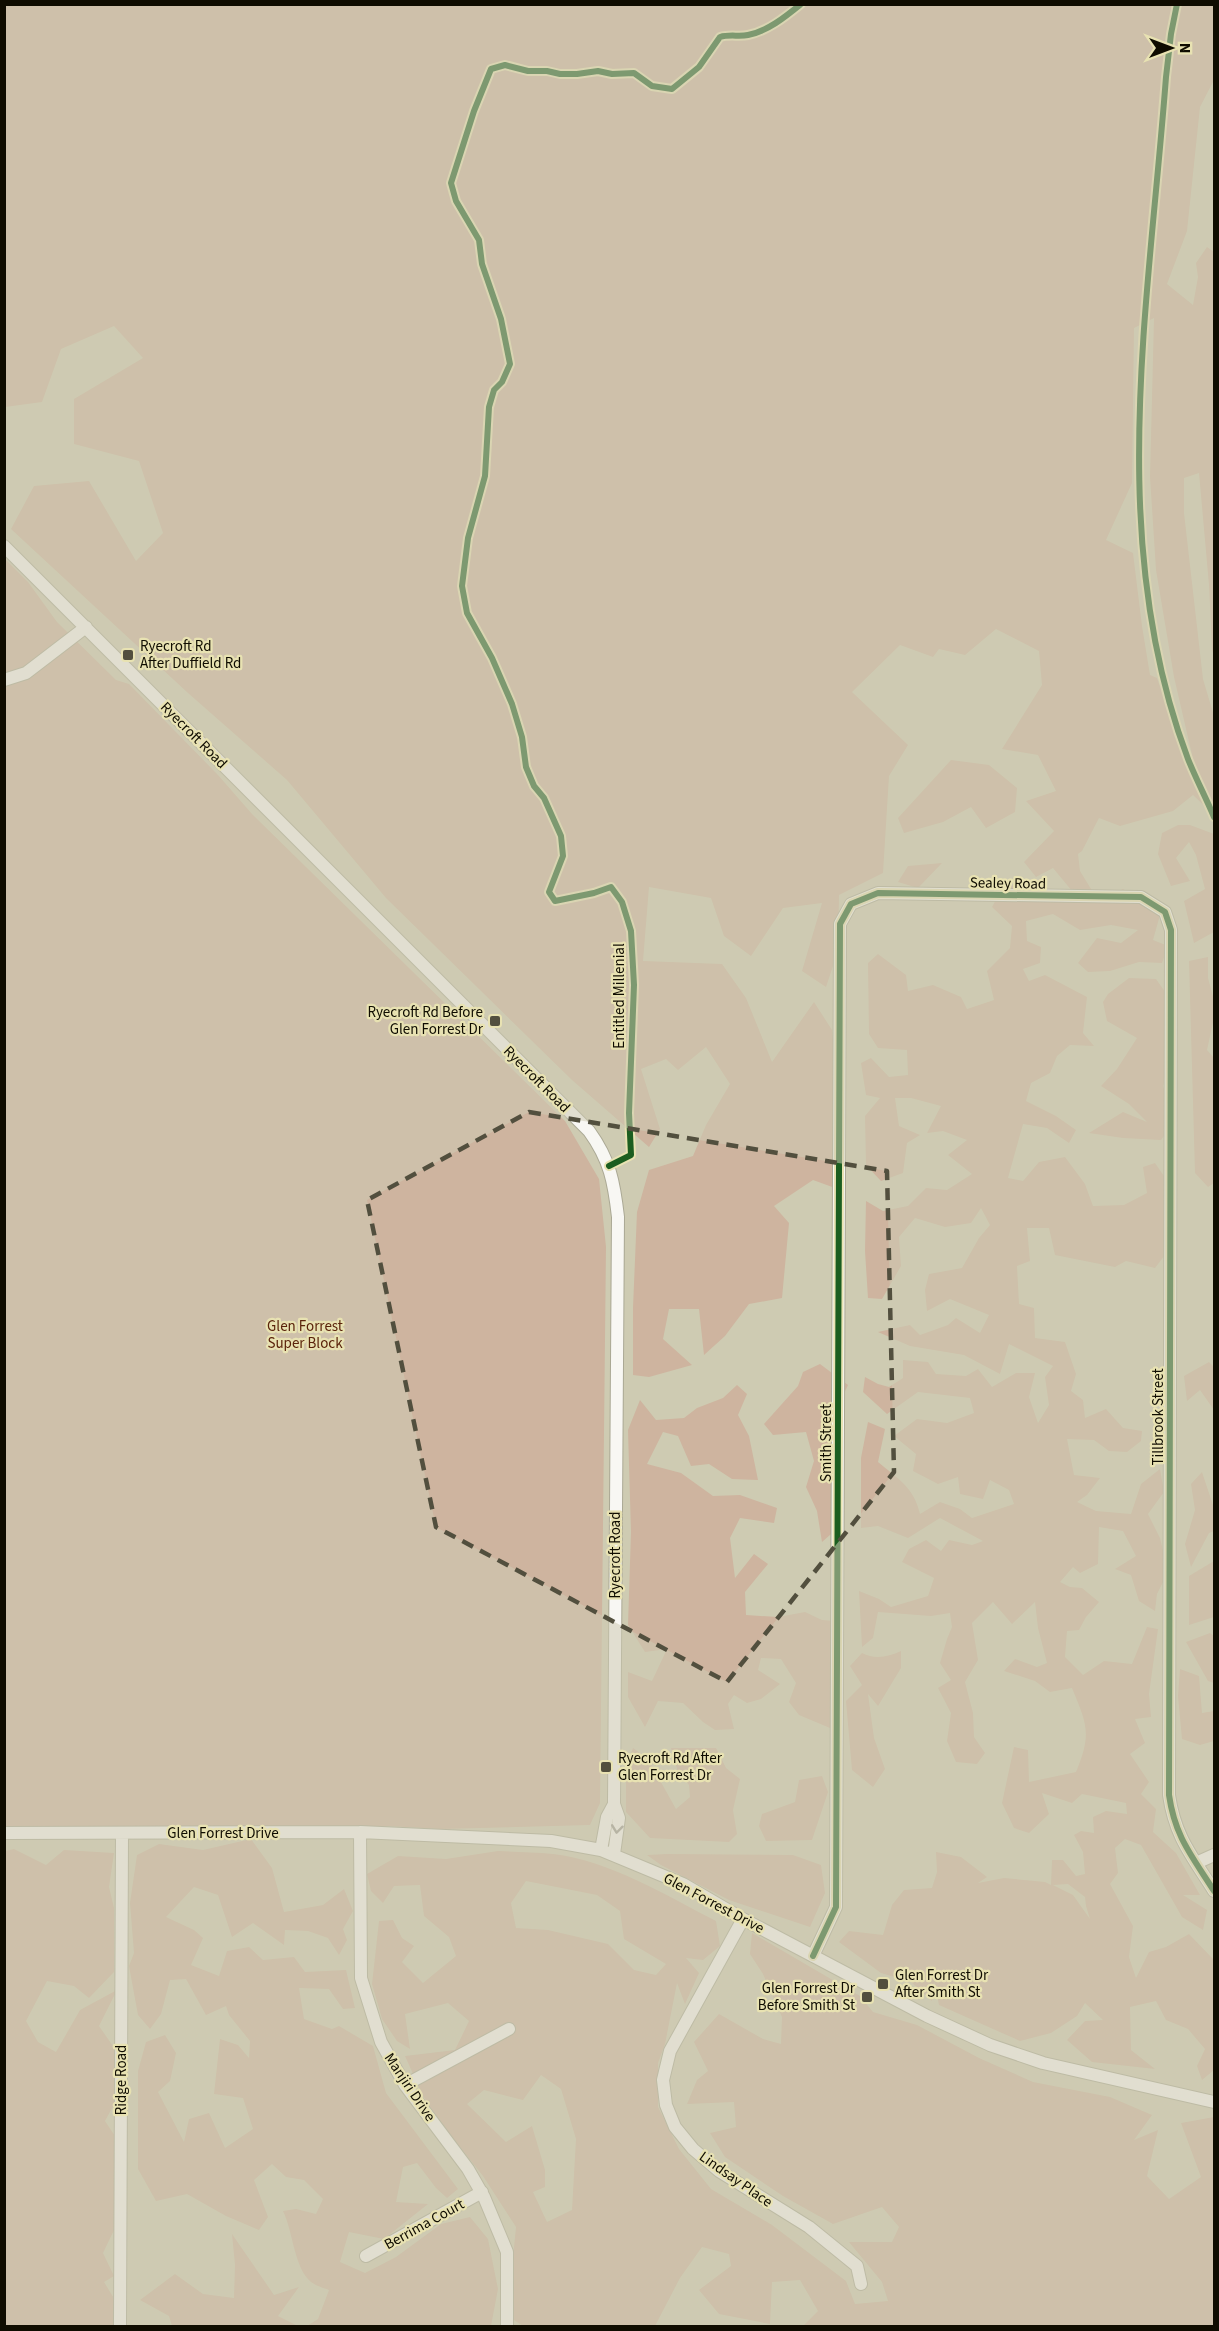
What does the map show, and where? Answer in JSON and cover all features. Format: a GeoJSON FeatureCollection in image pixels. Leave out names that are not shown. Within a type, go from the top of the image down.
{"type":"FeatureCollection","features":[{"type":"Feature","properties":{"kind":"street","name":"Ryecroft Road"},"geometry":{"type":"LineString","coordinates":[[4,546],[589,1131],[602,1150],[615,1189],[618,1217],[614,1804],[619,1818],[614,1854]]}},
{"type":"Feature","properties":{"kind":"street"},"geometry":{"type":"LineString","coordinates":[[4,680],[26,673],[86,627]]}},
{"type":"Feature","properties":{"kind":"street","name":"Sealey Road"},"geometry":{"type":"LineString","coordinates":[[840,924],[851,904],[878,893],[1141,897],[1165,912],[1171,930]]}},
{"type":"Feature","properties":{"kind":"street","name":"Smith Street"},"geometry":{"type":"LineString","coordinates":[[813,1956],[836,1907],[840,924]]}},
{"type":"Feature","properties":{"kind":"street","name":"Tillbrook Street"},"geometry":{"type":"LineString","coordinates":[[1171,930],[1169,1795],[1172,1816],[1179,1837],[1215,1891]]}},
{"type":"Feature","properties":{"kind":"street","name":"Ryecroft Road"},"geometry":{"type":"LineString","coordinates":[[601,1850],[607,1817],[614,1804]]}},
{"type":"Feature","properties":{"kind":"street","name":"Glen Forrest Drive"},"geometry":{"type":"LineString","coordinates":[[4,1833],[360,1832],[551,1841],[601,1850],[683,1884],[743,1919],[927,2016],[990,2044],[1043,2063],[1215,2102]]}},
{"type":"Feature","properties":{"kind":"street","name":"Manjiri Drive"},"geometry":{"type":"LineString","coordinates":[[360,1832],[360,1978],[381,2042],[405,2085],[468,2169],[482,2192],[507,2253],[507,2326]]}},
{"type":"Feature","properties":{"kind":"street","name":"Ridge Road"},"geometry":{"type":"LineString","coordinates":[[120,2326],[122,1833]]}},
{"type":"Feature","properties":{"kind":"street"},"geometry":{"type":"LineString","coordinates":[[1196,1863],[1215,1855]]}},
{"type":"Feature","properties":{"kind":"street","name":"Lindsay Place"},"geometry":{"type":"LineString","coordinates":[[743,1919],[669,2050],[663,2080],[666,2105],[675,2127],[693,2149],[719,2171],[809,2227],[857,2266],[861,2283]]}},
{"type":"Feature","properties":{"kind":"street"},"geometry":{"type":"LineString","coordinates":[[405,2085],[509,2029]]}},
{"type":"Feature","properties":{"kind":"street","name":"Berrima Court"},"geometry":{"type":"LineString","coordinates":[[366,2256],[482,2192]]}},
{"type":"Feature","properties":{"kind":"highlighted area"},"geometry":{"type":"Polygon","coordinates":[[[529,1112],[887,1171],[894,1472],[727,1682],[436,1527],[367,1200],[529,1112]]]}},
{"type":"Feature","properties":{"kind":"green space"},"geometry":{"type":"Polygon","coordinates":[[[4,5],[1214,5],[1214,80],[1200,107],[1187,231],[1167,284],[1193,305],[1198,277],[1196,263],[1207,247],[1214,252],[1214,657],[1199,473],[1184,478],[1184,513],[1203,679],[1214,716],[1214,815],[1193,795],[1173,811],[1120,826],[1099,818],[1082,851],[1078,854],[1080,871],[1099,902],[1123,889],[1160,915],[1153,940],[1168,946],[1162,963],[1139,962],[1110,971],[1088,972],[1078,963],[1097,938],[1121,943],[1138,930],[1111,925],[1080,930],[1053,914],[1026,921],[1027,941],[1041,947],[1040,963],[1023,969],[1029,981],[1045,975],[1087,997],[1083,1033],[1094,1046],[1070,1045],[1057,1056],[1050,1073],[1031,1083],[1026,1101],[1056,1116],[1076,1130],[1069,1143],[1047,1128],[1023,1124],[1008,1178],[1023,1181],[1039,1162],[1065,1157],[1085,1184],[1093,1206],[1124,1205],[1147,1193],[1143,1167],[1155,1163],[1166,1179],[1168,1251],[1155,1268],[1126,1261],[1115,1267],[1055,1255],[1049,1228],[1027,1228],[1030,1261],[1017,1266],[1019,1304],[1034,1308],[1035,1338],[1065,1342],[1076,1374],[1071,1391],[1083,1400],[1085,1418],[1106,1409],[1123,1428],[1142,1431],[1141,1441],[1127,1452],[1109,1451],[1094,1440],[1067,1439],[1074,1475],[1100,1478],[1087,1495],[1077,1502],[1096,1511],[1131,1514],[1141,1484],[1160,1469],[1164,1492],[1148,1514],[1160,1538],[1168,1572],[1157,1594],[1155,1611],[1139,1601],[1131,1575],[1115,1569],[1136,1556],[1123,1531],[1099,1527],[1098,1564],[1080,1573],[1073,1567],[1060,1582],[1070,1587],[1082,1588],[1099,1602],[1086,1617],[1079,1630],[1067,1631],[1065,1657],[1083,1675],[1104,1661],[1132,1664],[1147,1627],[1158,1629],[1149,1694],[1151,1717],[1135,1719],[1145,1743],[1130,1754],[1149,1782],[1141,1794],[1156,1809],[1153,1832],[1176,1853],[1200,1895],[1183,1895],[1207,1910],[1203,1930],[1182,1917],[1141,1845],[1125,1839],[1115,1848],[1118,1873],[1110,1884],[1133,1926],[1129,1957],[1136,1978],[1149,1952],[1166,1947],[1189,1934],[1214,1960],[1214,2070],[1202,2080],[1197,2066],[1205,2049],[1188,2029],[1166,2020],[1156,2001],[1130,2007],[1131,2050],[1155,2069],[1092,2062],[1067,2040],[1085,2021],[1103,2020],[1085,2003],[1077,2016],[1051,2033],[1020,2041],[939,2005],[934,1981],[932,2001],[911,1982],[881,1973],[839,1942],[849,1931],[883,1935],[892,1905],[904,1890],[932,1888],[937,1872],[936,1852],[961,1857],[987,1877],[978,1883],[1004,1878],[1045,1882],[1051,1885],[1052,1860],[1063,1860],[1076,1876],[1085,1874],[1083,1852],[1074,1835],[1081,1831],[1094,1833],[1093,1817],[1106,1811],[1127,1814],[1126,1803],[1082,1794],[1072,1803],[1042,1793],[1049,1814],[1029,1833],[1014,1828],[1002,1803],[1014,1747],[1028,1750],[1029,1782],[1076,1772],[1086,1738],[1084,1721],[1072,1688],[1050,1692],[1035,1681],[1004,1671],[1015,1659],[1037,1667],[1047,1663],[1038,1628],[1035,1602],[1012,1624],[993,1602],[972,1623],[978,1660],[965,1682],[973,1713],[974,1737],[985,1753],[977,1764],[956,1762],[947,1741],[951,1713],[938,1688],[951,1680],[940,1663],[952,1627],[950,1613],[931,1616],[878,1612],[873,1638],[862,1647],[859,1591],[891,1607],[928,1596],[934,1578],[902,1562],[909,1549],[926,1540],[941,1551],[949,1540],[972,1545],[983,1541],[940,1518],[908,1538],[878,1526],[861,1528],[861,1458],[868,1422],[885,1429],[878,1462],[909,1490],[920,1514],[940,1502],[960,1509],[972,1518],[1014,1504],[1009,1490],[990,1480],[983,1499],[960,1494],[958,1477],[938,1484],[913,1471],[916,1454],[894,1436],[917,1419],[947,1423],[974,1413],[970,1398],[918,1392],[887,1414],[863,1392],[865,1377],[889,1387],[903,1378],[903,1360],[928,1362],[936,1374],[966,1376],[978,1369],[992,1387],[1016,1373],[1035,1373],[1029,1397],[1038,1423],[1049,1405],[1045,1377],[1053,1366],[1009,1344],[1000,1374],[964,1355],[910,1346],[878,1332],[910,1325],[920,1335],[948,1325],[956,1318],[980,1333],[989,1315],[950,1299],[927,1311],[925,1290],[929,1274],[962,1268],[979,1238],[990,1225],[981,1208],[971,1223],[945,1227],[915,1218],[899,1237],[901,1266],[882,1299],[868,1298],[865,1251],[866,1201],[883,1211],[908,1206],[926,1188],[947,1190],[972,1174],[948,1155],[967,1140],[943,1131],[927,1133],[941,1106],[911,1098],[895,1098],[899,1126],[920,1135],[907,1143],[903,1173],[881,1181],[866,1165],[865,1116],[880,1098],[866,1095],[861,1063],[871,1058],[889,1077],[908,1075],[907,1050],[878,1048],[869,1034],[868,963],[878,954],[906,975],[908,991],[933,985],[961,997],[967,1009],[994,1000],[987,971],[1010,948],[1012,926],[992,907],[1004,885],[1039,887],[1077,897],[1053,868],[1036,877],[1024,862],[1054,831],[1026,801],[1056,791],[1038,755],[1002,749],[1042,685],[1039,651],[996,629],[965,655],[939,649],[933,657],[900,645],[852,692],[908,745],[889,776],[883,873],[839,895],[838,951],[826,987],[802,971],[822,903],[783,908],[751,956],[724,936],[711,898],[649,887],[643,961],[722,964],[746,998],[772,1062],[814,1002],[832,1030],[845,1155],[835,1188],[813,1180],[774,1206],[789,1223],[782,1298],[749,1304],[725,1336],[704,1355],[699,1309],[669,1309],[663,1339],[692,1365],[649,1377],[633,1375],[637,1212],[649,1170],[693,1156],[706,1125],[730,1084],[706,1047],[678,1070],[666,1059],[641,1069],[660,1129],[649,1147],[572,1080],[386,898],[287,780],[188,693],[11,529],[34,486],[89,481],[136,561],[163,533],[139,461],[74,444],[74,399],[143,358],[114,326],[61,349],[42,402],[5,407],[4,5]],[[1154,318],[1134,328],[1132,483],[1106,540],[1133,553],[1150,675],[1157,678],[1181,746],[1196,772],[1174,677],[1156,570],[1150,477],[1154,318]],[[1068,1884],[1053,1885],[1073,1895],[1090,1919],[1085,1897],[1068,1884]]]}},
{"type":"Feature","properties":{"kind":"green space","name":"Glen Forrest Super Block"},"geometry":{"type":"Polygon","coordinates":[[[4,558],[28,582],[57,622],[116,680],[129,684],[218,775],[252,814],[565,1121],[599,1179],[606,1247],[600,1803],[590,1825],[440,1829],[389,1826],[5,1828],[4,558]]]}},
{"type":"Feature","properties":{"kind":"green space"},"geometry":{"type":"Polygon","coordinates":[[[951,760],[989,765],[1017,788],[1015,812],[986,828],[971,807],[943,822],[904,833],[898,818],[951,760]]]}},
{"type":"Feature","properties":{"kind":"green space"},"geometry":{"type":"Polygon","coordinates":[[[1178,825],[1190,825],[1214,834],[1214,932],[1194,943],[1184,901],[1205,889],[1196,855],[1189,842],[1176,858],[1190,881],[1171,886],[1158,854],[1162,833],[1178,825]]]}},
{"type":"Feature","properties":{"kind":"green space"},"geometry":{"type":"Polygon","coordinates":[[[942,863],[918,888],[898,882],[908,866],[942,863]]]}},
{"type":"Feature","properties":{"kind":"green space"},"geometry":{"type":"Polygon","coordinates":[[[1208,957],[1208,978],[1214,1000],[1214,1018],[1207,1050],[1214,1058],[1214,1183],[1208,1187],[1195,1173],[1189,961],[1208,957]]]}},
{"type":"Feature","properties":{"kind":"green space"},"geometry":{"type":"Polygon","coordinates":[[[1129,978],[1156,979],[1168,996],[1171,1060],[1163,1086],[1175,1121],[1161,1140],[1089,1133],[1123,1112],[1147,1122],[1129,1104],[1101,1086],[1117,1069],[1137,1038],[1107,1021],[1103,1002],[1108,994],[1129,978]]]}},
{"type":"Feature","properties":{"kind":"green space"},"geometry":{"type":"Polygon","coordinates":[[[1209,1362],[1214,1367],[1214,1410],[1200,1390],[1187,1401],[1184,1376],[1209,1362]]]}},
{"type":"Feature","properties":{"kind":"green space"},"geometry":{"type":"Polygon","coordinates":[[[820,1364],[848,1385],[827,1429],[844,1469],[839,1527],[822,1542],[817,1511],[806,1487],[814,1461],[806,1432],[773,1435],[764,1424],[798,1386],[803,1372],[820,1364]]]}},
{"type":"Feature","properties":{"kind":"green space"},"geometry":{"type":"Polygon","coordinates":[[[737,1385],[747,1394],[738,1415],[749,1436],[758,1480],[732,1479],[709,1464],[691,1466],[678,1436],[663,1432],[647,1464],[681,1473],[713,1496],[740,1495],[777,1508],[774,1523],[740,1518],[730,1538],[735,1578],[754,1554],[768,1564],[745,1592],[746,1615],[778,1617],[805,1612],[822,1620],[834,1621],[830,1728],[799,1715],[789,1702],[796,1683],[781,1659],[761,1658],[758,1670],[780,1684],[761,1699],[747,1703],[734,1695],[728,1704],[734,1729],[715,1730],[683,1703],[658,1701],[645,1727],[628,1697],[628,1672],[652,1681],[667,1649],[645,1652],[628,1625],[631,1532],[628,1430],[640,1400],[656,1420],[684,1418],[697,1408],[723,1398],[737,1385]]]}},
{"type":"Feature","properties":{"kind":"green space"},"geometry":{"type":"Polygon","coordinates":[[[1202,1472],[1214,1508],[1214,1531],[1209,1533],[1191,1567],[1185,1544],[1195,1510],[1191,1484],[1202,1472]]]}},
{"type":"Feature","properties":{"kind":"green space"},"geometry":{"type":"Polygon","coordinates":[[[1214,1561],[1214,1617],[1189,1625],[1189,1576],[1214,1561]]]}},
{"type":"Feature","properties":{"kind":"green space"},"geometry":{"type":"Polygon","coordinates":[[[1210,1633],[1214,1636],[1214,1683],[1208,1681],[1186,1642],[1210,1633]]]}},
{"type":"Feature","properties":{"kind":"green space"},"geometry":{"type":"Polygon","coordinates":[[[901,1651],[901,1668],[878,1706],[868,1694],[874,1738],[885,1769],[873,1787],[852,1770],[846,1701],[862,1685],[850,1666],[862,1653],[882,1657],[901,1651]]]}},
{"type":"Feature","properties":{"kind":"green space"},"geometry":{"type":"Polygon","coordinates":[[[1180,1669],[1199,1676],[1202,1713],[1214,1711],[1214,1741],[1200,1745],[1182,1739],[1178,1696],[1180,1669]]]}},
{"type":"Feature","properties":{"kind":"green space"},"geometry":{"type":"Polygon","coordinates":[[[633,1748],[648,1759],[676,1809],[690,1797],[689,1785],[678,1772],[671,1748],[716,1748],[726,1768],[740,1779],[733,1810],[737,1834],[729,1842],[650,1838],[626,1812],[626,1767],[633,1748]]]}},
{"type":"Feature","properties":{"kind":"green space"},"geometry":{"type":"Polygon","coordinates":[[[822,1776],[828,1792],[812,1840],[766,1841],[759,1826],[762,1814],[795,1802],[799,1780],[822,1776]]]}},
{"type":"Feature","properties":{"kind":"green space"},"geometry":{"type":"Polygon","coordinates":[[[251,1839],[272,1868],[284,1912],[323,1905],[344,1889],[353,1911],[343,1929],[347,1940],[339,1955],[328,1938],[308,1931],[285,1930],[284,1945],[253,1923],[232,1937],[218,1895],[194,1887],[166,1917],[194,1930],[203,1938],[191,1965],[219,1976],[227,1951],[249,1947],[263,1960],[294,1957],[305,1972],[346,1970],[355,2008],[343,2009],[329,1989],[299,1988],[304,2019],[332,2029],[339,2026],[373,2046],[386,2093],[458,2189],[447,2198],[436,2188],[417,2163],[403,2167],[396,2202],[428,2204],[384,2239],[349,2232],[340,2262],[365,2273],[396,2257],[441,2224],[470,2217],[488,2239],[498,2289],[491,2326],[307,2326],[318,2319],[329,2290],[313,2283],[305,2276],[297,2259],[283,2211],[296,2209],[316,2214],[323,2199],[304,2180],[286,2177],[272,2164],[254,2180],[268,2217],[259,2230],[226,2216],[187,2194],[156,2201],[138,2169],[138,2071],[146,2042],[165,2035],[176,2053],[170,2081],[158,2092],[184,2142],[189,2119],[209,2113],[225,2148],[253,2129],[243,2098],[214,2094],[220,2039],[238,2045],[249,2058],[250,2041],[229,2015],[226,2006],[206,2015],[186,1979],[170,1980],[161,2014],[150,2029],[138,2015],[129,1966],[134,1953],[130,1903],[137,1855],[159,1844],[203,1850],[251,1839]]]}},
{"type":"Feature","properties":{"kind":"green space"},"geometry":{"type":"Polygon","coordinates":[[[14,1849],[46,1865],[64,1850],[114,1853],[109,1887],[114,1908],[114,1972],[89,1998],[74,1986],[47,1981],[26,2021],[38,2042],[56,2052],[80,2010],[117,1990],[99,2026],[115,2049],[117,2099],[105,2121],[115,2136],[116,2226],[103,2253],[114,2276],[104,2282],[115,2300],[116,2324],[113,2326],[5,2326],[5,1851],[14,1849]]]}},
{"type":"Feature","properties":{"kind":"green space"},"geometry":{"type":"Polygon","coordinates":[[[498,1851],[546,1853],[575,1858],[617,1871],[716,1921],[720,1946],[703,1960],[686,1958],[699,1973],[685,2004],[677,1983],[665,2044],[658,2063],[658,2107],[679,2149],[711,2189],[772,2225],[846,2281],[855,2304],[888,2301],[882,2282],[849,2242],[892,2242],[899,2227],[882,2207],[833,2224],[783,2196],[725,2157],[710,2133],[736,2127],[734,2102],[687,2104],[697,2080],[708,2071],[694,2042],[719,2014],[763,2039],[781,2044],[782,2017],[763,1974],[750,1954],[752,1933],[860,1996],[873,2012],[917,2025],[979,2058],[1033,2082],[1110,2097],[1152,2115],[1134,2140],[1158,2130],[1147,2176],[1169,2199],[1201,2177],[1181,2123],[1214,2117],[1214,2326],[803,2326],[818,2311],[800,2280],[772,2282],[770,2324],[719,2314],[699,2290],[731,2266],[729,2254],[702,2247],[680,2278],[655,2326],[523,2326],[514,2320],[512,2268],[516,2227],[483,2176],[423,2096],[405,2056],[455,2050],[469,2021],[448,2003],[405,2014],[410,2049],[397,2041],[382,2019],[372,1984],[379,1921],[393,1920],[402,1938],[414,1946],[402,1962],[423,1983],[456,1956],[449,1937],[424,1916],[420,1885],[394,1886],[383,1903],[371,1891],[367,1874],[398,1856],[446,1859],[498,1851]],[[526,1881],[511,1903],[516,1928],[548,1930],[608,1944],[634,1970],[656,1975],[666,1964],[624,1939],[620,1911],[597,1895],[526,1881]],[[541,2075],[523,2100],[484,2090],[467,2104],[506,2142],[532,2126],[545,2170],[545,2187],[533,2192],[547,2222],[572,2210],[576,2139],[561,2089],[541,2075]]]}},
{"type":"Feature","properties":{"kind":"green space"},"geometry":{"type":"Polygon","coordinates":[[[647,1855],[793,1855],[821,1865],[825,1893],[810,1927],[729,1900],[661,1865],[647,1855]]]}},
{"type":"Feature","properties":{"kind":"green space"},"geometry":{"type":"Polygon","coordinates":[[[232,2234],[274,2295],[299,2287],[278,2316],[298,2326],[172,2326],[169,2316],[140,2300],[175,2274],[203,2294],[234,2298],[235,2265],[232,2234]]]}},
{"type":"Feature","properties":{"kind":"cycle path","name":"Entitled Millenial"},"geometry":{"type":"LineString","coordinates":[[609,1166],[631,1155],[629,1113],[634,985],[631,931],[622,902],[611,887],[555,901],[549,892],[563,856],[561,836],[544,798],[534,786],[526,767],[522,737],[512,704],[492,658],[467,613],[462,586],[468,538],[485,476],[489,407],[494,390],[502,382],[510,364],[501,319],[482,264],[479,240],[456,201],[451,183],[474,111],[491,69],[505,65],[528,71],[560,74],[598,71],[612,74],[634,73],[652,86],[672,89],[699,67],[720,37],[745,36],[755,33],[769,27],[801,4]]}},
{"type":"Feature","properties":{"kind":"cycle path"},"geometry":{"type":"LineString","coordinates":[[1177,4],[1166,77],[1144,334],[1140,421],[1140,507],[1147,592],[1163,676],[1188,759],[1214,817]]}},
{"type":"Feature","properties":{"kind":"cycle path"},"geometry":{"type":"LineString","coordinates":[[813,1956],[836,1907],[840,924],[851,904],[878,893],[1141,897],[1165,912],[1171,930],[1169,1795],[1180,1835],[1214,1891]]}},
{"type":"Feature","properties":{"kind":"place","name":"Ryecroft Rd After Duffield Rd"},"geometry":{"type":"Point","coordinates":[128,655]}},
{"type":"Feature","properties":{"kind":"place","name":"Ryecroft Rd Before Glen Forrest Dr"},"geometry":{"type":"Point","coordinates":[495,1021]}},
{"type":"Feature","properties":{"kind":"place","name":"Ryecroft Rd After Glen Forrest Dr"},"geometry":{"type":"Point","coordinates":[606,1767]}},
{"type":"Feature","properties":{"kind":"place","name":"Glen Forrest Dr After Smith St"},"geometry":{"type":"Point","coordinates":[883,1984]}},
{"type":"Feature","properties":{"kind":"place","name":"Glen Forrest Dr Before Smith St"},"geometry":{"type":"Point","coordinates":[867,1997]}}]}
